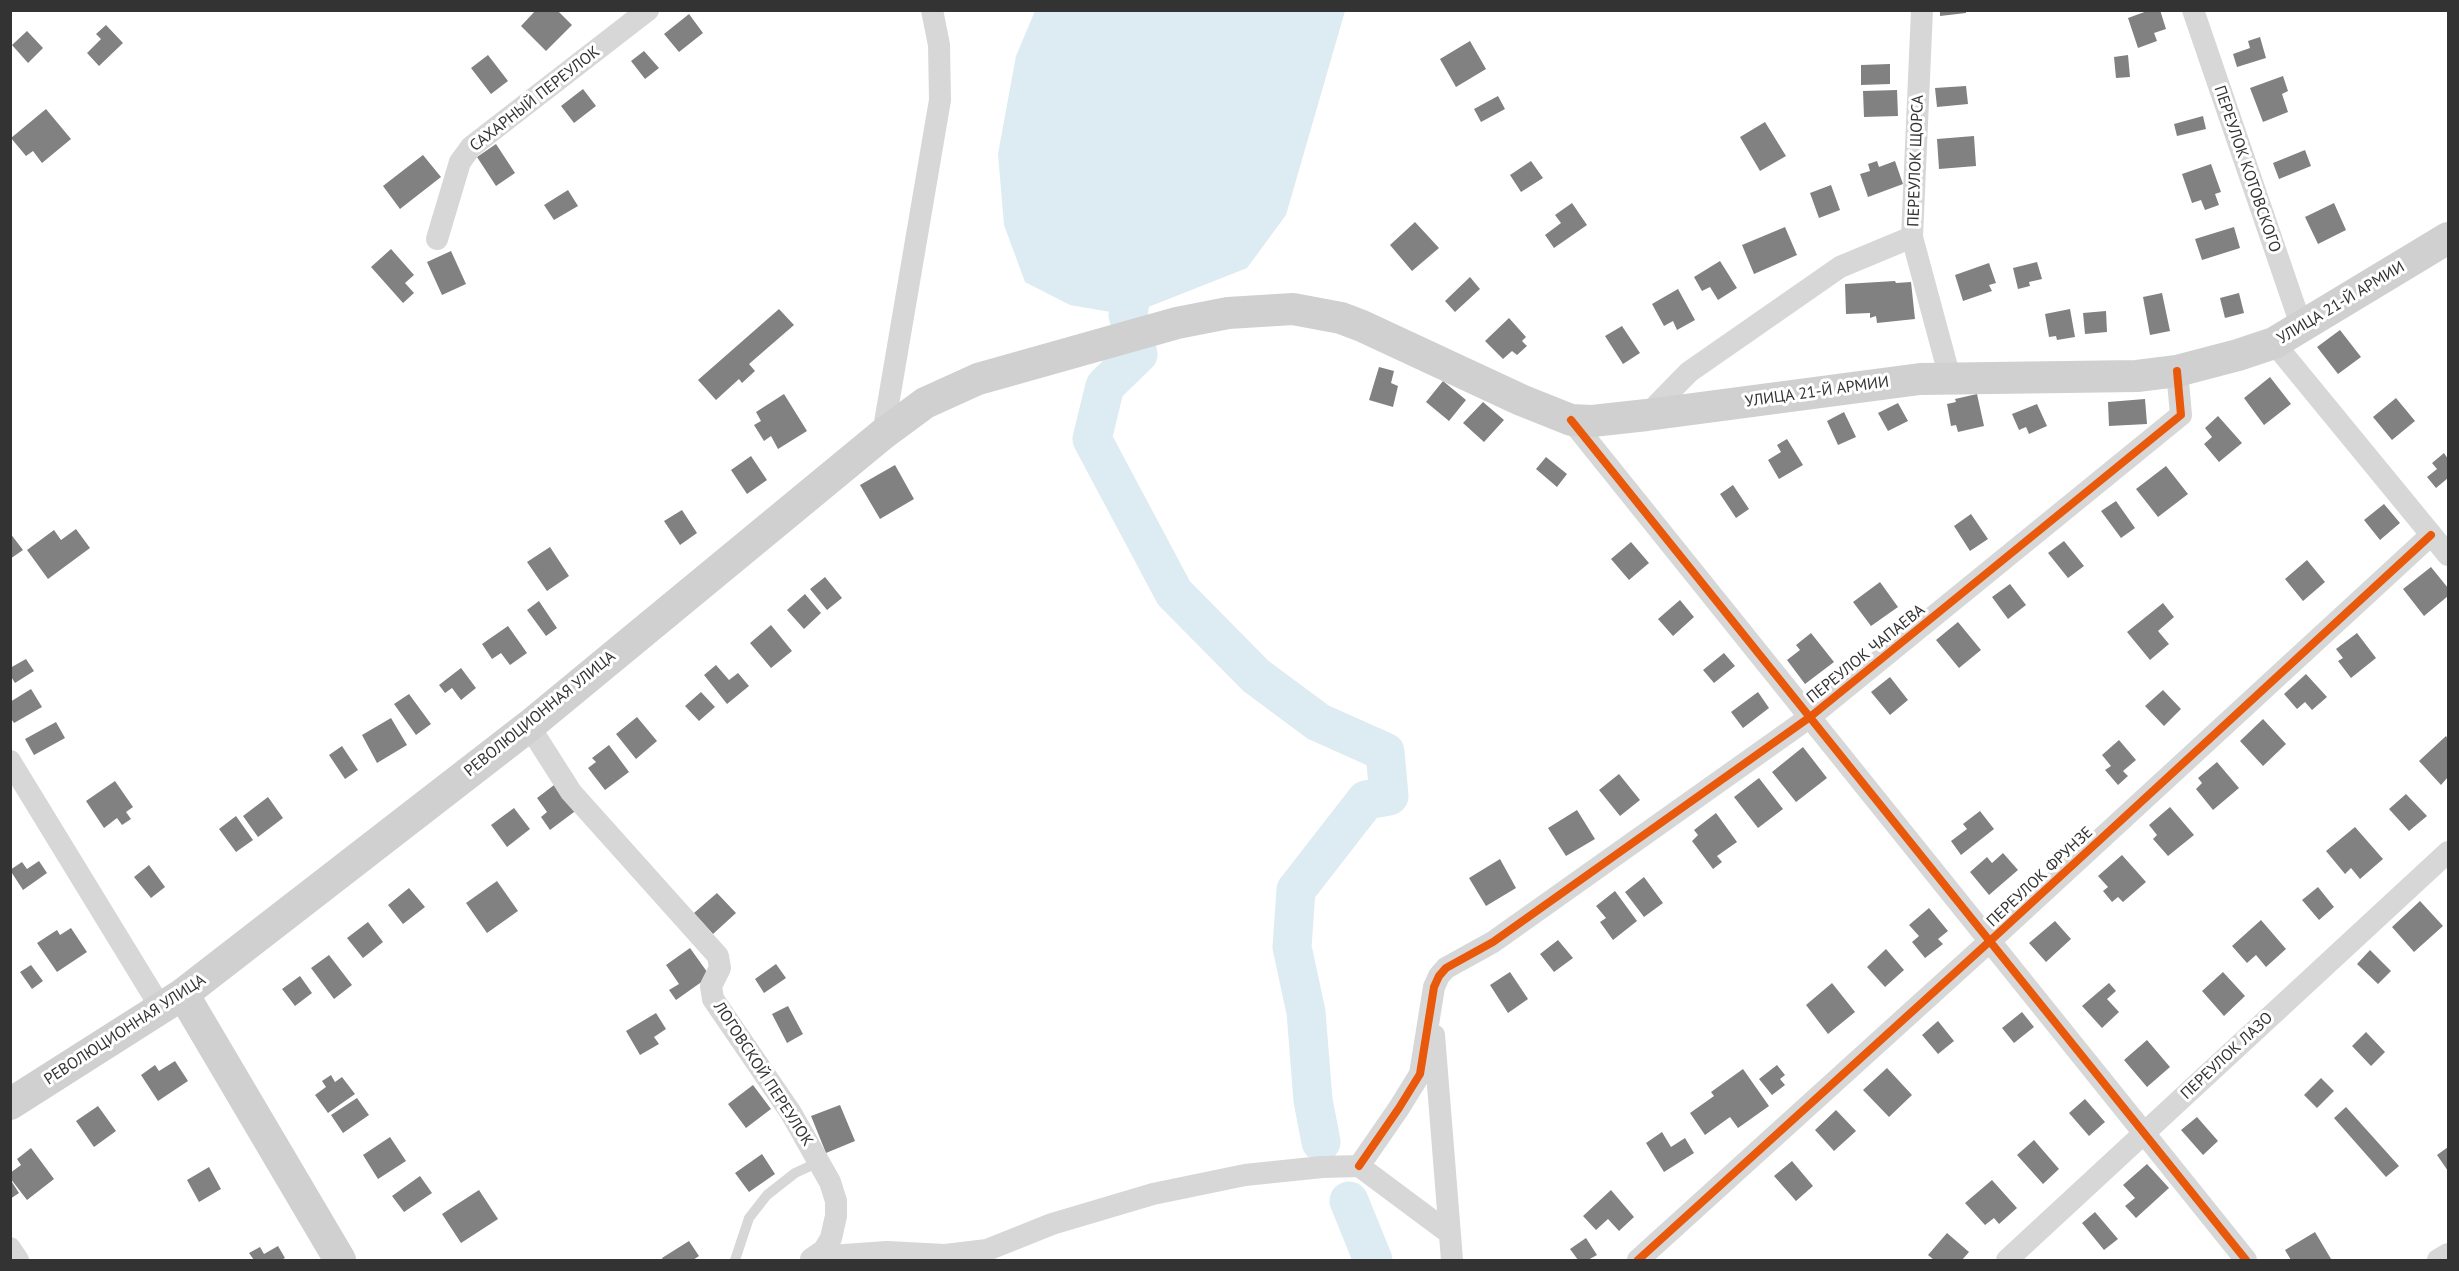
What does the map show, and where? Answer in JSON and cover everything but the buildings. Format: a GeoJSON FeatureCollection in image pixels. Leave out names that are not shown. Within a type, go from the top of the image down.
{"type":"FeatureCollection","features":[{"type":"Feature","properties":{"kind":"main road","name":"УЛИЦА 21-Й АРМИИ"},"geometry":{"type":"LineString","coordinates":[[1079,349],[1177,322],[1228,313],[1293,309],[1341,318],[1389,337],[1521,400],[1571,420],[1592,421],[1885,383],[1950,378],[2137,376],[2177,371],[2274,343],[2448,238]]}},
{"type":"Feature","properties":{"kind":"main road","name":"РЕВОЛЮЦИОННАЯ УЛИЦА"},"geometry":{"type":"LineString","coordinates":[[10,1104],[172,1001],[529,726],[883,434],[926,403],[959,386],[1079,349]]}},
{"type":"Feature","properties":{"kind":"main road"},"geometry":{"type":"LineString","coordinates":[[172,1001],[340,1260]]}},
{"type":"Feature","properties":{"kind":"street","name":"САХАРНЫЙ ПЕРЕУЛОК"},"geometry":{"type":"LineString","coordinates":[[437,239],[459,162],[471,147],[648,10]]}},
{"type":"Feature","properties":{"kind":"street"},"geometry":{"type":"LineString","coordinates":[[883,434],[940,100],[939,45],[932,10]]}},
{"type":"Feature","properties":{"kind":"street","name":"ПЕРЕУЛОК ЩОРСА"},"geometry":{"type":"LineString","coordinates":[[1922,10],[1912,237],[1950,378]]}},
{"type":"Feature","properties":{"kind":"street","name":"ПЕРЕУЛОК КОТОВСКОГО"},"geometry":{"type":"LineString","coordinates":[[2193,10],[2302,328]]}},
{"type":"Feature","properties":{"kind":"street"},"geometry":{"type":"LineString","coordinates":[[1647,415],[1689,372],[1840,267],[1912,237]]}},
{"type":"Feature","properties":{"kind":"street"},"geometry":{"type":"LineString","coordinates":[[2274,343],[2448,555]]}},
{"type":"Feature","properties":{"kind":"street","name":"ПЕРЕУЛОК ЧАПАЕВА"},"geometry":{"type":"LineString","coordinates":[[1431,1016],[1434,987],[1446,968],[1494,942],[1810,717],[2181,415],[2177,371]]}},
{"type":"Feature","properties":{"kind":"street"},"geometry":{"type":"LineString","coordinates":[[1571,420],[2247,1260]]}},
{"type":"Feature","properties":{"kind":"street","name":"ПЕРЕУЛОК ФРУНЗЕ"},"geometry":{"type":"LineString","coordinates":[[1638,1260],[1990,941],[2431,535]]}},
{"type":"Feature","properties":{"kind":"street","name":"ЛОГОВСКОЙ ПЕРЕУЛОК"},"geometry":{"type":"LineString","coordinates":[[529,726],[571,792],[718,956],[720,968],[711,986],[713,999],[784,1103],[819,1162],[836,1201],[836,1216],[831,1238],[824,1251],[812,1258]]}},
{"type":"Feature","properties":{"kind":"street"},"geometry":{"type":"LineString","coordinates":[[10,761],[172,1001]]}},
{"type":"Feature","properties":{"kind":"street","name":"ПЕРЕУЛОК ЛАЗО"},"geometry":{"type":"LineString","coordinates":[[2007,1260],[2448,852]]}},
{"type":"Feature","properties":{"kind":"street"},"geometry":{"type":"LineString","coordinates":[[1359,1166],[1420,1074],[1431,1016]]}},
{"type":"Feature","properties":{"kind":"street"},"geometry":{"type":"LineString","coordinates":[[1431,1016],[1438,1072],[1452,1260]]}},
{"type":"Feature","properties":{"kind":"street"},"geometry":{"type":"LineString","coordinates":[[812,1258],[887,1252],[945,1255],[987,1250],[1052,1224],[1154,1194],[1245,1176],[1322,1167],[1359,1166],[1449,1233]]}},
{"type":"Feature","properties":{"kind":"street"},"geometry":{"type":"LineString","coordinates":[[10,1248],[18,1260]]}},
{"type":"Feature","properties":{"kind":"street"},"geometry":{"type":"LineString","coordinates":[[2438,1260],[2448,1254]]}},
{"type":"Feature","properties":{"kind":"lane"},"geometry":{"type":"LineString","coordinates":[[735,1260],[749,1218],[766,1195],[795,1173],[819,1162]]}},
{"type":"Feature","properties":{"kind":"shaded area"},"geometry":{"type":"Polygon","coordinates":[[[1035,11],[1345,11],[1286,215],[1247,268],[1128,315],[1070,305],[1025,282],[1004,225],[998,154],[1016,56],[1035,11]]]}},
{"type":"Feature","properties":{"kind":"waterway"},"geometry":{"type":"LineString","coordinates":[[1133,262],[1135,269],[1128,315],[1138,354],[1105,386],[1092,439],[1174,593],[1256,676],[1318,722],[1385,752],[1389,796],[1366,800],[1296,890],[1292,947],[1306,1012],[1313,1100],[1321,1142]]}},
{"type":"Feature","properties":{"kind":"waterway"},"geometry":{"type":"LineString","coordinates":[[1349,1201],[1373,1260]]}},
{"type":"Feature","properties":{"kind":"cycle path"},"geometry":{"type":"LineString","coordinates":[[1359,1166],[1420,1074],[1434,987],[1446,968],[1493,942],[1810,717],[2181,415],[2177,371]]}},
{"type":"Feature","properties":{"kind":"cycle path"},"geometry":{"type":"LineString","coordinates":[[1571,420],[2246,1260]]}},
{"type":"Feature","properties":{"kind":"cycle path"},"geometry":{"type":"LineString","coordinates":[[1638,1260],[1990,941],[2431,535]]}}]}
